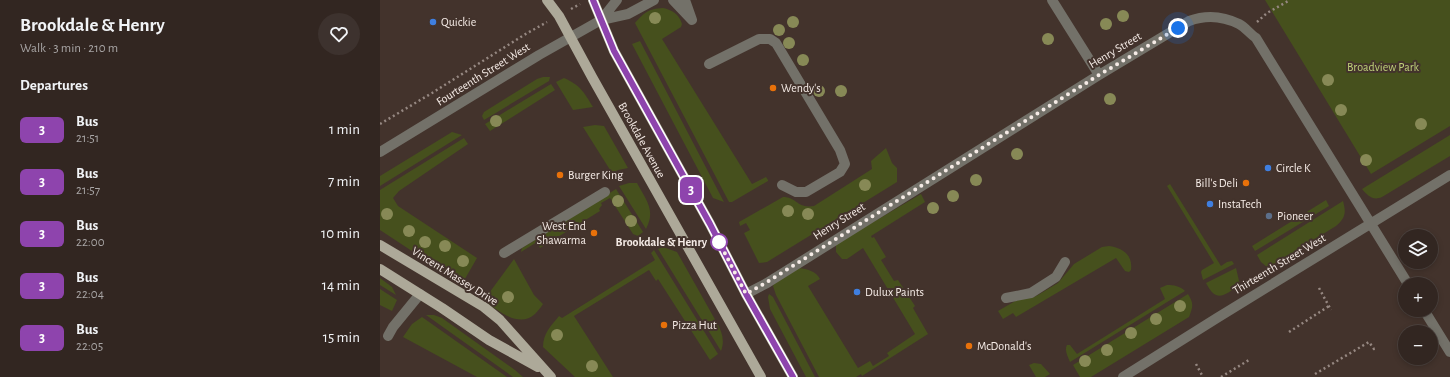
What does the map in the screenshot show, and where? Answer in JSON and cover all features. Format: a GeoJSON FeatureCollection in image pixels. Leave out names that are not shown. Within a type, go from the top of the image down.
{"type":"FeatureCollection","features":[{"type":"Feature","properties":{"kind":"main road","name":"Brookdale Avenue"},"geometry":{"type":"LineString","coordinates":[[547,0],[559,16],[761,377]]}},
{"type":"Feature","properties":{"kind":"main road","name":"Brookdale Avenue"},"geometry":{"type":"LineString","coordinates":[[593,0],[614,51],[710,224],[746,294],[793,377]]}},
{"type":"Feature","properties":{"kind":"main road","name":"Vincent Massey Drive"},"geometry":{"type":"LineString","coordinates":[[380,245],[484,307],[500,320],[548,374]]}},
{"type":"Feature","properties":{"kind":"main road","name":"Vincent Massey Drive"},"geometry":{"type":"LineString","coordinates":[[380,268],[489,340],[548,374]]}},
{"type":"Feature","properties":{"kind":"street"},"geometry":{"type":"LineString","coordinates":[[601,20],[617,0]]}},
{"type":"Feature","properties":{"kind":"street"},"geometry":{"type":"LineString","coordinates":[[601,20],[628,14],[654,0]]}},
{"type":"Feature","properties":{"kind":"street"},"geometry":{"type":"LineString","coordinates":[[673,0],[692,20],[685,0]]}},
{"type":"Feature","properties":{"kind":"street"},"geometry":{"type":"LineString","coordinates":[[1052,0],[1099,75]]}},
{"type":"Feature","properties":{"kind":"street","name":"Henry Street"},"geometry":{"type":"LineString","coordinates":[[746,294],[1099,75],[1189,21],[1198,18],[1218,17],[1240,24],[1258,42],[1404,277]]}},
{"type":"Feature","properties":{"kind":"street","name":"Fourteenth Street West"},"geometry":{"type":"LineString","coordinates":[[380,152],[538,55],[601,20]]}},
{"type":"Feature","properties":{"kind":"street"},"geometry":{"type":"LineString","coordinates":[[709,64],[760,39],[770,39],[776,43],[840,150],[845,164],[840,172],[806,192],[796,192],[782,185]]}},
{"type":"Feature","properties":{"kind":"street","name":"Thirteenth Street West"},"geometry":{"type":"LineString","coordinates":[[1123,377],[1248,298],[1450,175]]}},
{"type":"Feature","properties":{"kind":"street"},"geometry":{"type":"LineString","coordinates":[[504,253],[605,192]]}},
{"type":"Feature","properties":{"kind":"street"},"geometry":{"type":"LineString","coordinates":[[1006,298],[1031,293],[1056,278],[1065,262]]}},
{"type":"Feature","properties":{"kind":"street"},"geometry":{"type":"LineString","coordinates":[[388,336],[393,327],[420,294]]}},
{"type":"Feature","properties":{"kind":"street"},"geometry":{"type":"LineString","coordinates":[[1428,317],[1450,352]]}},
{"type":"Feature","properties":{"kind":"path"},"geometry":{"type":"LineString","coordinates":[[1248,32],[1267,13],[1290,0]]}},
{"type":"Feature","properties":{"kind":"path"},"geometry":{"type":"LineString","coordinates":[[380,124],[524,35],[582,3]]}},
{"type":"Feature","properties":{"kind":"path"},"geometry":{"type":"LineString","coordinates":[[1319,288],[1332,310]]}},
{"type":"Feature","properties":{"kind":"path"},"geometry":{"type":"LineString","coordinates":[[1288,332],[1329,306]]}},
{"type":"Feature","properties":{"kind":"path"},"geometry":{"type":"LineString","coordinates":[[1315,374],[1369,342],[1374,349],[1376,348]]}},
{"type":"Feature","properties":{"kind":"path"},"geometry":{"type":"LineString","coordinates":[[1221,377],[1248,360]]}},
{"type":"Feature","properties":{"kind":"path"},"geometry":{"type":"LineString","coordinates":[[1196,364],[1203,377]]}},
{"type":"Feature","properties":{"kind":"green space","name":"Broadview Park"},"geometry":{"type":"Polygon","coordinates":[[[1265,0],[1450,0],[1450,126],[1371,174],[1265,0]]]}},
{"type":"Feature","properties":{"kind":"green space"},"geometry":{"type":"Polygon","coordinates":[[[663,8],[675,13],[682,24],[681,27],[662,39],[752,184],[766,177],[768,180],[732,202],[729,202],[635,23],[647,12],[654,9],[663,8]]]}},
{"type":"Feature","properties":{"kind":"green space"},"geometry":{"type":"Polygon","coordinates":[[[640,41],[724,202],[713,198],[632,44],[640,41]]]}},
{"type":"Feature","properties":{"kind":"green space"},"geometry":{"type":"Polygon","coordinates":[[[550,77],[549,81],[484,120],[482,116],[484,112],[537,79],[550,77]]]}},
{"type":"Feature","properties":{"kind":"green space"},"geometry":{"type":"Polygon","coordinates":[[[564,78],[574,83],[581,90],[593,107],[573,110],[556,82],[564,78]]]}},
{"type":"Feature","properties":{"kind":"green space"},"geometry":{"type":"Polygon","coordinates":[[[551,84],[555,90],[490,131],[485,124],[551,84]]]}},
{"type":"Feature","properties":{"kind":"green space"},"geometry":{"type":"Polygon","coordinates":[[[595,125],[604,126],[628,168],[612,173],[583,127],[595,125]]]}},
{"type":"Feature","properties":{"kind":"green space"},"geometry":{"type":"Polygon","coordinates":[[[452,132],[462,135],[380,186],[380,176],[452,132]]]}},
{"type":"Feature","properties":{"kind":"green space"},"geometry":{"type":"Polygon","coordinates":[[[1450,135],[1450,156],[1382,197],[1373,198],[1366,194],[1362,189],[1450,135]]]}},
{"type":"Feature","properties":{"kind":"green space"},"geometry":{"type":"Polygon","coordinates":[[[464,138],[468,144],[399,191],[393,198],[398,206],[477,258],[462,284],[380,230],[380,190],[464,138]]]}},
{"type":"Feature","properties":{"kind":"green space"},"geometry":{"type":"Polygon","coordinates":[[[886,148],[892,163],[897,168],[897,182],[767,262],[759,263],[744,233],[750,230],[746,223],[740,226],[739,222],[783,197],[791,199],[804,206],[814,206],[872,169],[871,161],[886,148]]]}},
{"type":"Feature","properties":{"kind":"green space"},"geometry":{"type":"Polygon","coordinates":[[[629,183],[637,183],[649,205],[650,216],[646,229],[619,186],[629,183]]]}},
{"type":"Feature","properties":{"kind":"green space"},"geometry":{"type":"Polygon","coordinates":[[[1170,184],[1221,266],[1232,261],[1234,264],[1203,280],[1202,270],[1214,263],[1167,186],[1170,184]]]}},
{"type":"Feature","properties":{"kind":"green space"},"geometry":{"type":"Polygon","coordinates":[[[616,189],[643,232],[638,236],[633,234],[610,198],[601,203],[602,205],[599,209],[600,211],[540,248],[537,242],[521,252],[522,248],[616,189]]]}},
{"type":"Feature","properties":{"kind":"green space"},"geometry":{"type":"Polygon","coordinates":[[[921,194],[925,202],[871,236],[872,238],[874,237],[886,257],[881,260],[894,281],[898,280],[915,306],[913,308],[928,334],[862,376],[861,374],[856,377],[819,377],[776,295],[773,286],[774,284],[799,268],[814,272],[820,279],[808,286],[858,368],[870,361],[873,366],[889,356],[887,353],[915,334],[863,248],[847,259],[842,259],[836,252],[836,244],[921,194]]]}},
{"type":"Feature","properties":{"kind":"green space"},"geometry":{"type":"Polygon","coordinates":[[[1326,200],[1329,206],[1255,251],[1252,246],[1326,200]]]}},
{"type":"Feature","properties":{"kind":"green space"},"geometry":{"type":"Polygon","coordinates":[[[1343,201],[1345,208],[1344,215],[1342,220],[1336,226],[1268,268],[1261,262],[1257,255],[1343,201]]]}},
{"type":"Feature","properties":{"kind":"green space"},"geometry":{"type":"Polygon","coordinates":[[[1109,246],[1119,248],[1129,256],[1131,270],[1129,272],[1125,271],[1116,258],[1016,317],[1013,313],[1003,319],[998,311],[1017,300],[1038,295],[1058,283],[1074,264],[1102,247],[1109,246]]]}},
{"type":"Feature","properties":{"kind":"green space"},"geometry":{"type":"Polygon","coordinates":[[[663,247],[677,252],[717,323],[723,343],[721,351],[658,249],[663,247]]]}},
{"type":"Feature","properties":{"kind":"green space"},"geometry":{"type":"Polygon","coordinates":[[[654,250],[718,354],[710,360],[658,279],[656,281],[649,270],[574,316],[613,377],[575,377],[543,347],[544,338],[548,330],[559,316],[562,318],[655,260],[651,253],[654,250]]]}},
{"type":"Feature","properties":{"kind":"green space"},"geometry":{"type":"Polygon","coordinates":[[[514,259],[534,295],[543,304],[535,314],[522,320],[515,319],[502,313],[484,300],[514,259]]]}},
{"type":"Feature","properties":{"kind":"green space"},"geometry":{"type":"Polygon","coordinates":[[[1236,268],[1240,285],[1221,296],[1214,294],[1210,290],[1206,283],[1236,268]]]}},
{"type":"Feature","properties":{"kind":"green space"},"geometry":{"type":"Polygon","coordinates":[[[380,278],[392,287],[396,295],[380,285],[380,278]]]}},
{"type":"Feature","properties":{"kind":"green space"},"geometry":{"type":"Polygon","coordinates":[[[1167,285],[1177,286],[1185,291],[1070,362],[1066,351],[1067,345],[1070,345],[1077,354],[1165,299],[1160,288],[1167,285]]]}},
{"type":"Feature","properties":{"kind":"green space"},"geometry":{"type":"Polygon","coordinates":[[[380,289],[397,300],[392,311],[380,305],[380,289]]]}},
{"type":"Feature","properties":{"kind":"green space"},"geometry":{"type":"Polygon","coordinates":[[[769,294],[773,297],[815,377],[806,377],[770,309],[769,294]]]}},
{"type":"Feature","properties":{"kind":"green space"},"geometry":{"type":"Polygon","coordinates":[[[1188,294],[1192,305],[1189,317],[1091,377],[1080,377],[1073,365],[1188,294]]]}},
{"type":"Feature","properties":{"kind":"green space"},"geometry":{"type":"Polygon","coordinates":[[[426,315],[434,315],[442,318],[523,377],[513,377],[426,315]]]}},
{"type":"Feature","properties":{"kind":"green space"},"geometry":{"type":"Polygon","coordinates":[[[422,317],[507,377],[477,377],[403,337],[412,324],[422,317]]]}},
{"type":"Feature","properties":{"kind":"green space"},"geometry":{"type":"Polygon","coordinates":[[[1034,363],[1041,364],[1050,374],[1045,377],[1036,377],[1029,365],[1034,363]]]}},
{"type":"Feature","properties":{"kind":"bus line","name":"3"},"geometry":{"type":"LineString","coordinates":[[593,0],[614,51],[710,224],[746,294],[793,377]]}},
{"type":"Feature","properties":{"kind":"place","name":"Quickie"},"geometry":{"type":"Point","coordinates":[433,22]}},
{"type":"Feature","properties":{"kind":"place","name":"Wendy's"},"geometry":{"type":"Point","coordinates":[773,88]}},
{"type":"Feature","properties":{"kind":"place","name":"Circle K"},"geometry":{"type":"Point","coordinates":[1268,168]}},
{"type":"Feature","properties":{"kind":"place","name":"Burger King"},"geometry":{"type":"Point","coordinates":[560,175]}},
{"type":"Feature","properties":{"kind":"place","name":"Bill's Deli"},"geometry":{"type":"Point","coordinates":[1246,183]}},
{"type":"Feature","properties":{"kind":"place","name":"InstaTech"},"geometry":{"type":"Point","coordinates":[1210,204]}},
{"type":"Feature","properties":{"kind":"place","name":"Pioneer"},"geometry":{"type":"Point","coordinates":[1269,216]}},
{"type":"Feature","properties":{"kind":"place","name":"West End Shawarma"},"geometry":{"type":"Point","coordinates":[594,233]}},
{"type":"Feature","properties":{"kind":"place","name":"Brookdale & Henry"},"geometry":{"type":"Point","coordinates":[719,242]}},
{"type":"Feature","properties":{"kind":"place","name":"Dulux Paints"},"geometry":{"type":"Point","coordinates":[857,292]}},
{"type":"Feature","properties":{"kind":"place","name":"Pizza Hut"},"geometry":{"type":"Point","coordinates":[664,325]}},
{"type":"Feature","properties":{"kind":"place","name":"McDonald's"},"geometry":{"type":"Point","coordinates":[969,346]}},
{"type":"Feature","properties":{"kind":"route"},"geometry":{"type":"LineString","coordinates":[[719,242],[717,238],[746,294],[1099,75],[1178,28]]}}]}
